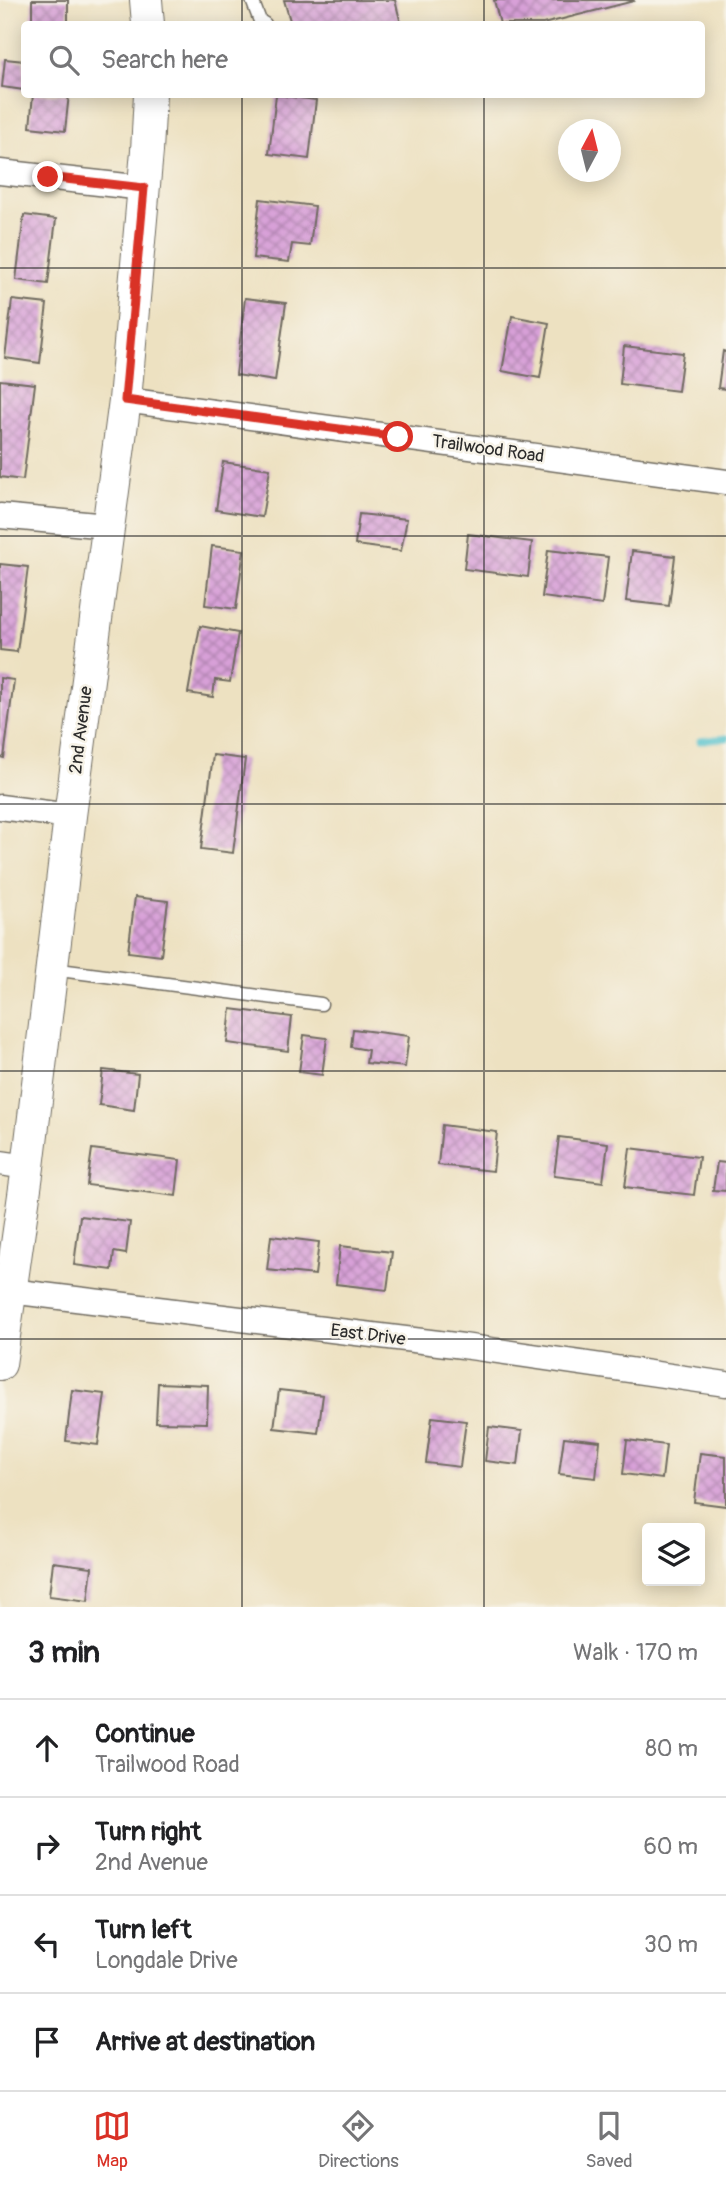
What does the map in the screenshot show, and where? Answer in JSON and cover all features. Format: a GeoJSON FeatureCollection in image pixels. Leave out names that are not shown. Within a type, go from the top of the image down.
{"type":"FeatureCollection","features":[{"type":"Feature","properties":{"kind":"street"},"geometry":{"type":"LineString","coordinates":[[146,0],[148,21]]}},
{"type":"Feature","properties":{"kind":"street","name":"2nd Avenue"},"geometry":{"type":"LineString","coordinates":[[0,1364],[10,1291],[14,1165],[52,968],[125,400],[150,98]]}},
{"type":"Feature","properties":{"kind":"street"},"geometry":{"type":"LineString","coordinates":[[0,172],[144,188]]}},
{"type":"Feature","properties":{"kind":"street","name":"Trailwood Road"},"geometry":{"type":"LineString","coordinates":[[125,400],[726,482]]}},
{"type":"Feature","properties":{"kind":"street"},"geometry":{"type":"LineString","coordinates":[[0,516],[107,526]]}},
{"type":"Feature","properties":{"kind":"street"},"geometry":{"type":"LineString","coordinates":[[0,807],[70,816]]}},
{"type":"Feature","properties":{"kind":"street","name":"East Drive"},"geometry":{"type":"LineString","coordinates":[[10,1291],[463,1346],[726,1384]]}},
{"type":"Feature","properties":{"kind":"lane"},"geometry":{"type":"LineString","coordinates":[[252,0],[260,21]]}},
{"type":"Feature","properties":{"kind":"lane"},"geometry":{"type":"LineString","coordinates":[[52,968],[321,1004]]}},
{"type":"Feature","properties":{"kind":"building"},"geometry":{"type":"Polygon","coordinates":[[[32,0],[68,0],[68,21],[32,21],[32,0]]]}},
{"type":"Feature","properties":{"kind":"building"},"geometry":{"type":"Polygon","coordinates":[[[284,0],[395,0],[400,21],[290,21],[284,0]]]}},
{"type":"Feature","properties":{"kind":"building"},"geometry":{"type":"Polygon","coordinates":[[[494,0],[634,1],[555,21],[499,21],[494,0]]]}},
{"type":"Feature","properties":{"kind":"building"},"geometry":{"type":"Polygon","coordinates":[[[5,59],[21,61],[21,90],[2,87],[5,59]]]}},
{"type":"Feature","properties":{"kind":"building"},"geometry":{"type":"Polygon","coordinates":[[[33,98],[69,98],[65,131],[30,127],[33,98]]]}},
{"type":"Feature","properties":{"kind":"building"},"geometry":{"type":"Polygon","coordinates":[[[276,98],[316,100],[309,159],[269,154],[276,98]]]}},
{"type":"Feature","properties":{"kind":"building"},"geometry":{"type":"Polygon","coordinates":[[[260,199],[315,206],[310,246],[292,244],[289,262],[253,258],[260,199]]]}},
{"type":"Feature","properties":{"kind":"building"},"geometry":{"type":"Polygon","coordinates":[[[24,215],[56,219],[48,284],[16,280],[24,215]]]}},
{"type":"Feature","properties":{"kind":"building"},"geometry":{"type":"Polygon","coordinates":[[[245,298],[286,303],[275,381],[236,375],[245,298]]]}},
{"type":"Feature","properties":{"kind":"building"},"geometry":{"type":"Polygon","coordinates":[[[12,300],[47,304],[40,363],[5,358],[12,300]]]}},
{"type":"Feature","properties":{"kind":"building"},"geometry":{"type":"Polygon","coordinates":[[[512,316],[549,323],[540,378],[502,371],[512,316]]]}},
{"type":"Feature","properties":{"kind":"building"},"geometry":{"type":"Polygon","coordinates":[[[624,346],[683,353],[678,391],[620,384],[624,346]]]}},
{"type":"Feature","properties":{"kind":"building"},"geometry":{"type":"Polygon","coordinates":[[[723,351],[726,352],[726,389],[718,388],[723,351]]]}},
{"type":"Feature","properties":{"kind":"building"},"geometry":{"type":"Polygon","coordinates":[[[0,380],[35,384],[23,480],[0,477],[0,380]]]}},
{"type":"Feature","properties":{"kind":"building"},"geometry":{"type":"Polygon","coordinates":[[[223,462],[270,469],[262,517],[216,510],[223,462]]]}},
{"type":"Feature","properties":{"kind":"building"},"geometry":{"type":"Polygon","coordinates":[[[359,514],[407,519],[401,551],[355,545],[359,514]]]}},
{"type":"Feature","properties":{"kind":"building"},"geometry":{"type":"Polygon","coordinates":[[[468,534],[532,542],[528,577],[464,569],[468,534]]]}},
{"type":"Feature","properties":{"kind":"building"},"geometry":{"type":"Polygon","coordinates":[[[212,546],[244,550],[236,609],[205,605],[212,546]]]}},
{"type":"Feature","properties":{"kind":"building"},"geometry":{"type":"Polygon","coordinates":[[[548,550],[608,557],[602,605],[542,597],[548,550]]]}},
{"type":"Feature","properties":{"kind":"building"},"geometry":{"type":"Polygon","coordinates":[[[632,551],[675,556],[669,606],[626,601],[632,551]]]}},
{"type":"Feature","properties":{"kind":"building"},"geometry":{"type":"Polygon","coordinates":[[[0,564],[28,567],[17,652],[0,650],[0,564]]]}},
{"type":"Feature","properties":{"kind":"building"},"geometry":{"type":"Polygon","coordinates":[[[200,626],[238,633],[230,682],[215,680],[213,697],[188,693],[200,626]]]}},
{"type":"Feature","properties":{"kind":"building"},"geometry":{"type":"Polygon","coordinates":[[[0,678],[14,680],[4,758],[0,757],[0,678]]]}},
{"type":"Feature","properties":{"kind":"building"},"geometry":{"type":"Polygon","coordinates":[[[213,755],[245,759],[233,853],[201,849],[213,755]]]}},
{"type":"Feature","properties":{"kind":"building"},"geometry":{"type":"Polygon","coordinates":[[[135,897],[168,901],[161,956],[128,952],[135,897]]]}},
{"type":"Feature","properties":{"kind":"building"},"geometry":{"type":"Polygon","coordinates":[[[231,1009],[292,1017],[288,1051],[227,1043],[231,1009]]]}},
{"type":"Feature","properties":{"kind":"building"},"geometry":{"type":"Polygon","coordinates":[[[353,1029],[409,1036],[405,1067],[366,1063],[368,1050],[351,1047],[353,1029]]]}},
{"type":"Feature","properties":{"kind":"building"},"geometry":{"type":"Polygon","coordinates":[[[304,1035],[327,1038],[322,1075],[299,1072],[304,1035]]]}},
{"type":"Feature","properties":{"kind":"building"},"geometry":{"type":"Polygon","coordinates":[[[103,1070],[138,1074],[134,1110],[99,1105],[103,1070]]]}},
{"type":"Feature","properties":{"kind":"building"},"geometry":{"type":"Polygon","coordinates":[[[442,1125],[497,1132],[493,1171],[438,1165],[442,1125]]]}},
{"type":"Feature","properties":{"kind":"building"},"geometry":{"type":"Polygon","coordinates":[[[559,1137],[608,1143],[603,1182],[554,1176],[559,1137]]]}},
{"type":"Feature","properties":{"kind":"building"},"geometry":{"type":"Polygon","coordinates":[[[630,1148],[699,1157],[694,1195],[625,1187],[630,1148]]]}},
{"type":"Feature","properties":{"kind":"building"},"geometry":{"type":"Polygon","coordinates":[[[92,1149],[180,1160],[176,1196],[87,1185],[92,1149]]]}},
{"type":"Feature","properties":{"kind":"building"},"geometry":{"type":"Polygon","coordinates":[[[717,1162],[726,1163],[726,1191],[713,1190],[717,1162]]]}},
{"type":"Feature","properties":{"kind":"building"},"geometry":{"type":"Polygon","coordinates":[[[80,1216],[130,1222],[126,1254],[114,1252],[112,1270],[74,1265],[80,1216]]]}},
{"type":"Feature","properties":{"kind":"building"},"geometry":{"type":"Polygon","coordinates":[[[271,1236],[319,1242],[315,1275],[267,1270],[271,1236]]]}},
{"type":"Feature","properties":{"kind":"building"},"geometry":{"type":"Polygon","coordinates":[[[340,1246],[392,1252],[387,1290],[336,1284],[340,1246]]]}},
{"type":"Feature","properties":{"kind":"building"},"geometry":{"type":"Polygon","coordinates":[[[158,1383],[208,1385],[207,1423],[156,1422],[158,1383]]]}},
{"type":"Feature","properties":{"kind":"building"},"geometry":{"type":"Polygon","coordinates":[[[72,1390],[105,1394],[98,1445],[66,1441],[72,1390]]]}},
{"type":"Feature","properties":{"kind":"building"},"geometry":{"type":"Polygon","coordinates":[[[279,1390],[323,1395],[318,1433],[274,1428],[279,1390]]]}},
{"type":"Feature","properties":{"kind":"building"},"geometry":{"type":"Polygon","coordinates":[[[432,1417],[466,1421],[460,1467],[426,1463],[432,1417]]]}},
{"type":"Feature","properties":{"kind":"building"},"geometry":{"type":"Polygon","coordinates":[[[489,1427],[522,1431],[518,1465],[485,1461],[489,1427]]]}},
{"type":"Feature","properties":{"kind":"building"},"geometry":{"type":"Polygon","coordinates":[[[564,1437],[600,1441],[596,1478],[559,1474],[564,1437]]]}},
{"type":"Feature","properties":{"kind":"building"},"geometry":{"type":"Polygon","coordinates":[[[627,1440],[666,1445],[662,1479],[623,1474],[627,1440]]]}},
{"type":"Feature","properties":{"kind":"building"},"geometry":{"type":"Polygon","coordinates":[[[700,1453],[726,1456],[726,1506],[694,1502],[700,1453]]]}},
{"type":"Feature","properties":{"kind":"building"},"geometry":{"type":"Polygon","coordinates":[[[53,1562],[92,1567],[88,1601],[49,1596],[53,1562]]]}},
{"type":"Feature","properties":{"kind":"waterway"},"geometry":{"type":"LineString","coordinates":[[700,741],[726,738]]}},
{"type":"Feature","properties":{"kind":"route"},"geometry":{"type":"LineString","coordinates":[[48,177],[144,188],[125,400],[398,437]]}}]}
